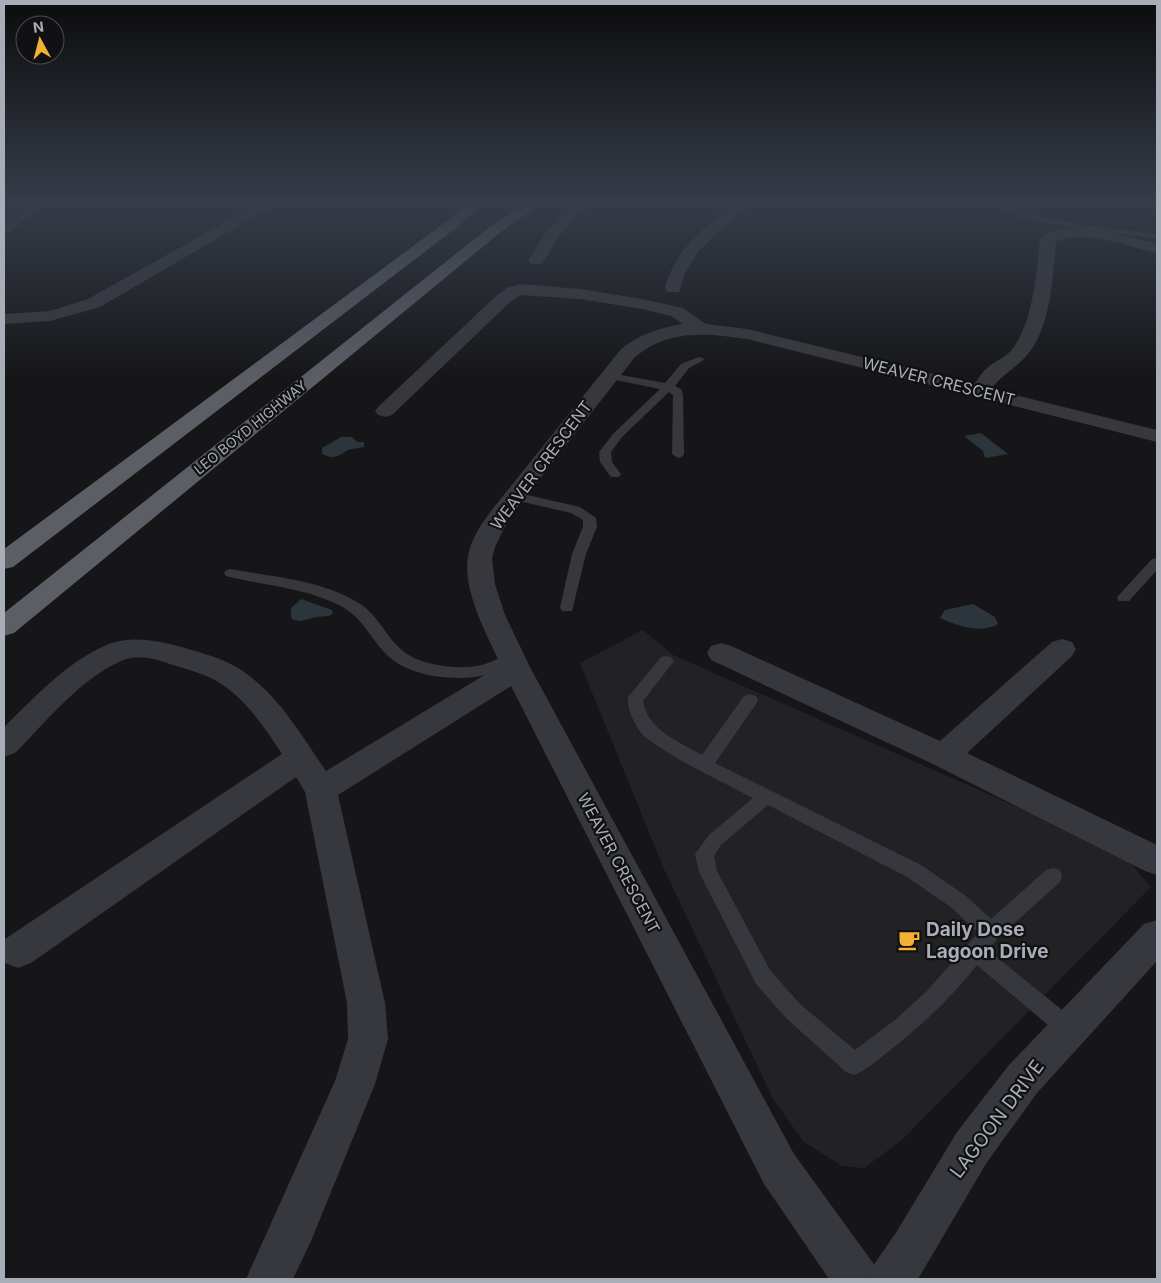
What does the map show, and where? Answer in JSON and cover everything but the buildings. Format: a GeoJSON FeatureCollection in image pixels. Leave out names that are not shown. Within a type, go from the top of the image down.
{"type":"FeatureCollection","features":[{"type":"Feature","properties":{"kind":"highway"},"geometry":{"type":"LineString","coordinates":[[4,561],[404,260]]}},
{"type":"Feature","properties":{"kind":"highway","name":"LEO BOYD HIGHWAY"},"geometry":{"type":"LineString","coordinates":[[4,627],[457,260]]}},
{"type":"Feature","properties":{"kind":"street"},"geometry":{"type":"LineString","coordinates":[[4,319],[52,317],[74,311],[94,303],[170,260]]}},
{"type":"Feature","properties":{"kind":"street"},"geometry":{"type":"LineString","coordinates":[[672,288],[679,266],[684,260]]}},
{"type":"Feature","properties":{"kind":"street"},"geometry":{"type":"LineString","coordinates":[[978,391],[993,373],[1011,361],[1021,351],[1031,333],[1043,288],[1046,260]]}},
{"type":"Feature","properties":{"kind":"street"},"geometry":{"type":"LineString","coordinates":[[385,411],[508,294],[521,289],[580,294],[660,308],[687,318],[700,328]]}},
{"type":"Feature","properties":{"kind":"street","name":"WEAVER CRESCENT"},"geometry":{"type":"LineString","coordinates":[[847,1275],[779,1169],[515,664],[492,613],[482,580],[480,559],[486,538],[514,496],[636,344],[652,337],[676,331],[700,328],[747,334],[1157,436]]}},
{"type":"Feature","properties":{"kind":"street"},"geometry":{"type":"LineString","coordinates":[[4,745],[92,664],[128,648],[147,649],[170,654],[226,673],[242,684],[264,708],[321,790],[366,1003],[368,1039],[355,1084],[296,1225],[269,1279]]}},
{"type":"Feature","properties":{"kind":"street"},"geometry":{"type":"LineString","coordinates":[[944,756],[1062,649]]}},
{"type":"Feature","properties":{"kind":"street"},"geometry":{"type":"LineString","coordinates":[[721,653],[944,756],[1157,861]]}},
{"type":"Feature","properties":{"kind":"street"},"geometry":{"type":"LineString","coordinates":[[321,790],[515,664]]}},
{"type":"Feature","properties":{"kind":"street"},"geometry":{"type":"LineString","coordinates":[[18,951],[300,758]]}},
{"type":"Feature","properties":{"kind":"street","name":"LAGOON DRIVE"},"geometry":{"type":"LineString","coordinates":[[906,1268],[939,1200],[978,1140],[1022,1079],[1157,936]]}},
{"type":"Feature","properties":{"kind":"lane"},"geometry":{"type":"LineString","coordinates":[[615,474],[606,462],[604,452],[685,366],[699,360]]}},
{"type":"Feature","properties":{"kind":"lane"},"geometry":{"type":"LineString","coordinates":[[610,376],[668,386],[677,391],[678,454]]}},
{"type":"Feature","properties":{"kind":"lane"},"geometry":{"type":"LineString","coordinates":[[514,496],[575,510],[590,518],[590,527],[579,554],[567,608]]}},
{"type":"Feature","properties":{"kind":"lane"},"geometry":{"type":"LineString","coordinates":[[1124,598],[1157,562]]}},
{"type":"Feature","properties":{"kind":"lane"},"geometry":{"type":"LineString","coordinates":[[231,573],[302,587],[350,605],[371,621],[390,650],[398,657],[415,664],[431,669],[464,673],[515,664]]}},
{"type":"Feature","properties":{"kind":"lane"},"geometry":{"type":"LineString","coordinates":[[666,661],[635,700],[636,709],[649,731],[704,765],[914,871],[959,902],[991,932]]}},
{"type":"Feature","properties":{"kind":"lane"},"geometry":{"type":"LineString","coordinates":[[704,765],[750,700]]}},
{"type":"Feature","properties":{"kind":"lane"},"geometry":{"type":"LineString","coordinates":[[766,796],[715,840],[704,854],[708,872],[763,976],[793,1011],[854,1064],[883,1043],[957,976],[991,932],[1053,876]]}},
{"type":"Feature","properties":{"kind":"lane"},"geometry":{"type":"LineString","coordinates":[[975,951],[1069,1029]]}},
{"type":"Feature","properties":{"kind":"shaded area"},"geometry":{"type":"Polygon","coordinates":[[[981,433],[1008,454],[985,458],[983,451],[964,436],[981,433]]]}},
{"type":"Feature","properties":{"kind":"shaded area"},"geometry":{"type":"Polygon","coordinates":[[[341,437],[352,437],[357,442],[364,442],[364,447],[350,449],[330,457],[322,454],[322,448],[341,437]]]}},
{"type":"Feature","properties":{"kind":"shaded area"},"geometry":{"type":"Polygon","coordinates":[[[301,599],[332,610],[333,613],[329,616],[301,621],[293,620],[291,608],[301,599]]]}},
{"type":"Feature","properties":{"kind":"shaded area"},"geometry":{"type":"Polygon","coordinates":[[[973,604],[995,617],[998,624],[976,629],[954,624],[940,618],[945,610],[973,604]]]}},
{"type":"Feature","properties":{"kind":"shaded area"},"geometry":{"type":"Polygon","coordinates":[[[643,630],[673,655],[1122,853],[1151,887],[902,1140],[864,1168],[842,1166],[803,1141],[773,1099],[664,869],[580,663],[643,630]]]}},
{"type":"Feature","properties":{"kind":"place","name":"Daily Dose Lagoon Drive"},"geometry":{"type":"Point","coordinates":[909,940]}}]}
